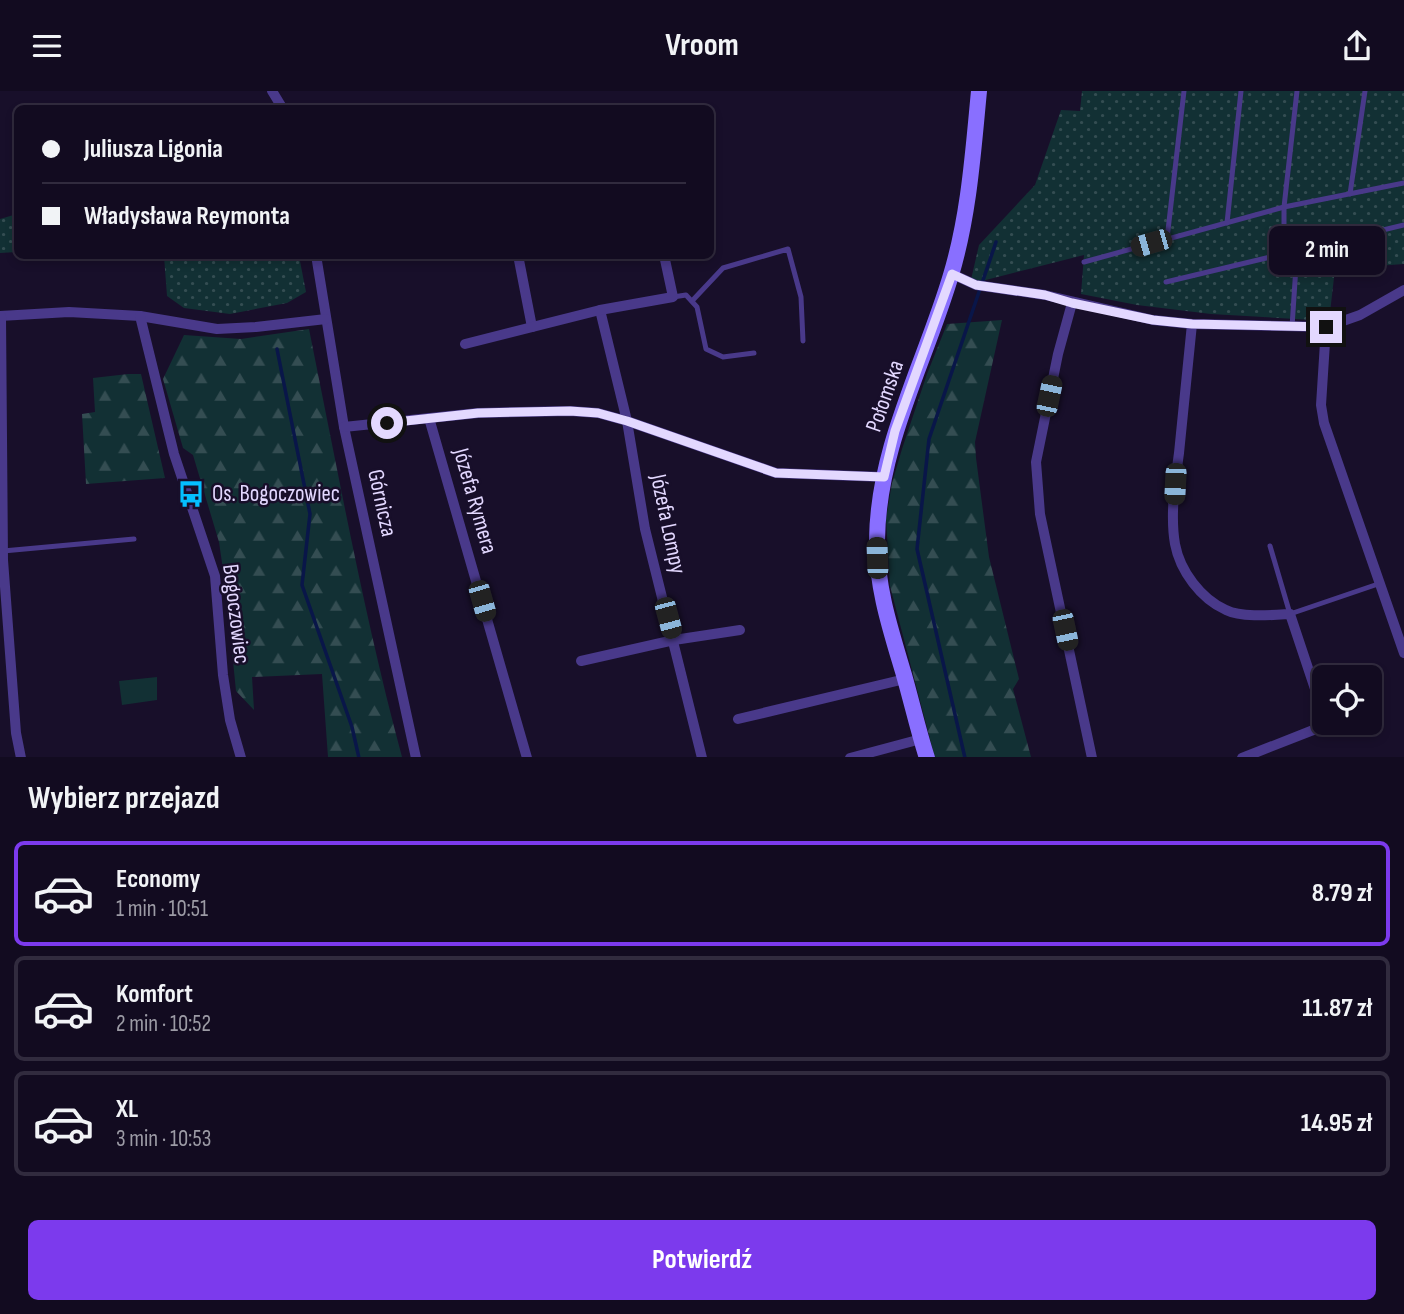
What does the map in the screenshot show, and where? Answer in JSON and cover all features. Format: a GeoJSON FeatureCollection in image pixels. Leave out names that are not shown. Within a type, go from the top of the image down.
{"type":"FeatureCollection","features":[{"type":"Feature","properties":{"kind":"street","name":"Połomska"},"geometry":{"type":"LineString","coordinates":[[927,757],[878,576],[879,506],[895,431],[952,274],[962,233],[971,180],[979,91]]}},
{"type":"Feature","properties":{"kind":"street","name":"Górnicza"},"geometry":{"type":"LineString","coordinates":[[317,259],[344,427],[416,757]]}},
{"type":"Feature","properties":{"kind":"street"},"geometry":{"type":"LineString","coordinates":[[519,259],[532,327]]}},
{"type":"Feature","properties":{"kind":"street"},"geometry":{"type":"LineString","coordinates":[[466,344],[600,310],[673,297],[665,259]]}},
{"type":"Feature","properties":{"kind":"street"},"geometry":{"type":"LineString","coordinates":[[952,274],[976,285],[1045,295],[1153,320],[1192,324],[1326,327],[1360,315],[1404,290]]}},
{"type":"Feature","properties":{"kind":"street"},"geometry":{"type":"LineString","coordinates":[[1072,303],[1058,354],[1036,462],[1040,514],[1092,757]]}},
{"type":"Feature","properties":{"kind":"street","name":"Józefa Lompy"},"geometry":{"type":"LineString","coordinates":[[600,310],[627,421],[645,529],[702,757]]}},
{"type":"Feature","properties":{"kind":"street"},"geometry":{"type":"LineString","coordinates":[[22,757],[16,733],[3,551],[1,316],[69,312],[140,316],[217,329],[326,319]]}},
{"type":"Feature","properties":{"kind":"street","name":"Bogoczowiec"},"geometry":{"type":"LineString","coordinates":[[140,316],[174,454],[215,576],[223,675],[230,720],[241,757]]}},
{"type":"Feature","properties":{"kind":"street"},"geometry":{"type":"LineString","coordinates":[[1192,324],[1175,484],[1173,524],[1180,561],[1206,597],[1228,611],[1260,616],[1290,614],[1312,681]]}},
{"type":"Feature","properties":{"kind":"street"},"geometry":{"type":"LineString","coordinates":[[1326,327],[1321,405],[1324,422],[1404,653]]}},
{"type":"Feature","properties":{"kind":"street"},"geometry":{"type":"LineString","coordinates":[[344,427],[478,413],[598,413],[776,473],[884,477]]}},
{"type":"Feature","properties":{"kind":"street","name":"Józefa Rymera"},"geometry":{"type":"LineString","coordinates":[[429,418],[527,757]]}},
{"type":"Feature","properties":{"kind":"street"},"geometry":{"type":"LineString","coordinates":[[581,661],[674,640],[740,631]]}},
{"type":"Feature","properties":{"kind":"street"},"geometry":{"type":"LineString","coordinates":[[738,719],[905,679]]}},
{"type":"Feature","properties":{"kind":"street"},"geometry":{"type":"LineString","coordinates":[[1245,757],[1312,730]]}},
{"type":"Feature","properties":{"kind":"street"},"geometry":{"type":"LineString","coordinates":[[854,757],[921,739]]}},
{"type":"Feature","properties":{"kind":"lane"},"geometry":{"type":"LineString","coordinates":[[1167,239],[1184,91]]}},
{"type":"Feature","properties":{"kind":"lane"},"geometry":{"type":"LineString","coordinates":[[1227,223],[1241,91]]}},
{"type":"Feature","properties":{"kind":"lane"},"geometry":{"type":"LineString","coordinates":[[1284,254],[1284,207],[1297,91]]}},
{"type":"Feature","properties":{"kind":"lane"},"geometry":{"type":"LineString","coordinates":[[1350,194],[1362,91]]}},
{"type":"Feature","properties":{"kind":"lane"},"geometry":{"type":"LineString","coordinates":[[1084,262],[1284,207],[1404,183]]}},
{"type":"Feature","properties":{"kind":"lane"},"geometry":{"type":"LineString","coordinates":[[1166,282],[1404,225]]}},
{"type":"Feature","properties":{"kind":"lane"},"geometry":{"type":"LineString","coordinates":[[692,302],[723,268],[788,249],[801,297],[803,341]]}},
{"type":"Feature","properties":{"kind":"lane"},"geometry":{"type":"LineString","coordinates":[[1292,327],[1297,251]]}},
{"type":"Feature","properties":{"kind":"lane"},"geometry":{"type":"LineString","coordinates":[[673,297],[686,295],[697,307],[706,349],[723,357],[754,353]]}},
{"type":"Feature","properties":{"kind":"lane"},"geometry":{"type":"LineString","coordinates":[[3,551],[134,539]]}},
{"type":"Feature","properties":{"kind":"lane"},"geometry":{"type":"LineString","coordinates":[[1270,546],[1290,614],[1381,583]]}},
{"type":"Feature","properties":{"kind":"green space"},"geometry":{"type":"Polygon","coordinates":[[[1082,91],[1404,91],[1404,264],[1335,269],[1329,321],[1211,314],[1137,305],[1081,294],[1084,255],[970,284],[979,245],[1035,185],[1061,110],[1080,111],[1082,91]]]}},
{"type":"Feature","properties":{"kind":"green space"},"geometry":{"type":"Polygon","coordinates":[[[14,215],[14,252],[0,253],[0,219],[14,215]]]}},
{"type":"Feature","properties":{"kind":"green space"},"geometry":{"type":"Polygon","coordinates":[[[164,259],[300,259],[306,292],[287,303],[230,314],[184,308],[167,296],[164,259]]]}},
{"type":"Feature","properties":{"kind":"green space"},"geometry":{"type":"Polygon","coordinates":[[[1002,320],[975,442],[976,458],[989,557],[1019,679],[1013,689],[1031,757],[935,757],[890,586],[886,519],[892,483],[927,374],[947,324],[1002,320]]]}},
{"type":"Feature","properties":{"kind":"green space"},"geometry":{"type":"Polygon","coordinates":[[[309,329],[364,597],[402,757],[328,757],[322,674],[252,677],[254,710],[236,691],[219,542],[193,455],[183,448],[163,379],[184,335],[241,339],[309,329]]]}},
{"type":"Feature","properties":{"kind":"green space"},"geometry":{"type":"Polygon","coordinates":[[[141,374],[165,478],[86,484],[82,414],[95,412],[93,378],[141,374]]]}},
{"type":"Feature","properties":{"kind":"green space"},"geometry":{"type":"Polygon","coordinates":[[[157,677],[157,700],[122,705],[119,681],[157,677]]]}},
{"type":"Feature","properties":{"kind":"waterway"},"geometry":{"type":"LineString","coordinates":[[965,757],[917,549],[929,439],[996,242]]}},
{"type":"Feature","properties":{"kind":"waterway"},"geometry":{"type":"LineString","coordinates":[[277,349],[310,514],[302,585],[352,727],[359,757]]}},
{"type":"Feature","properties":{"kind":"place","name":"Os. Bogoczowiec"},"geometry":{"type":"Point","coordinates":[191,494]}},
{"type":"Feature","properties":{"kind":"route"},"geometry":{"type":"LineString","coordinates":[[387,423],[478,413],[598,413],[776,473],[884,477],[895,431],[952,274],[976,285],[1045,295],[1153,320],[1192,324],[1326,327]]}}]}
